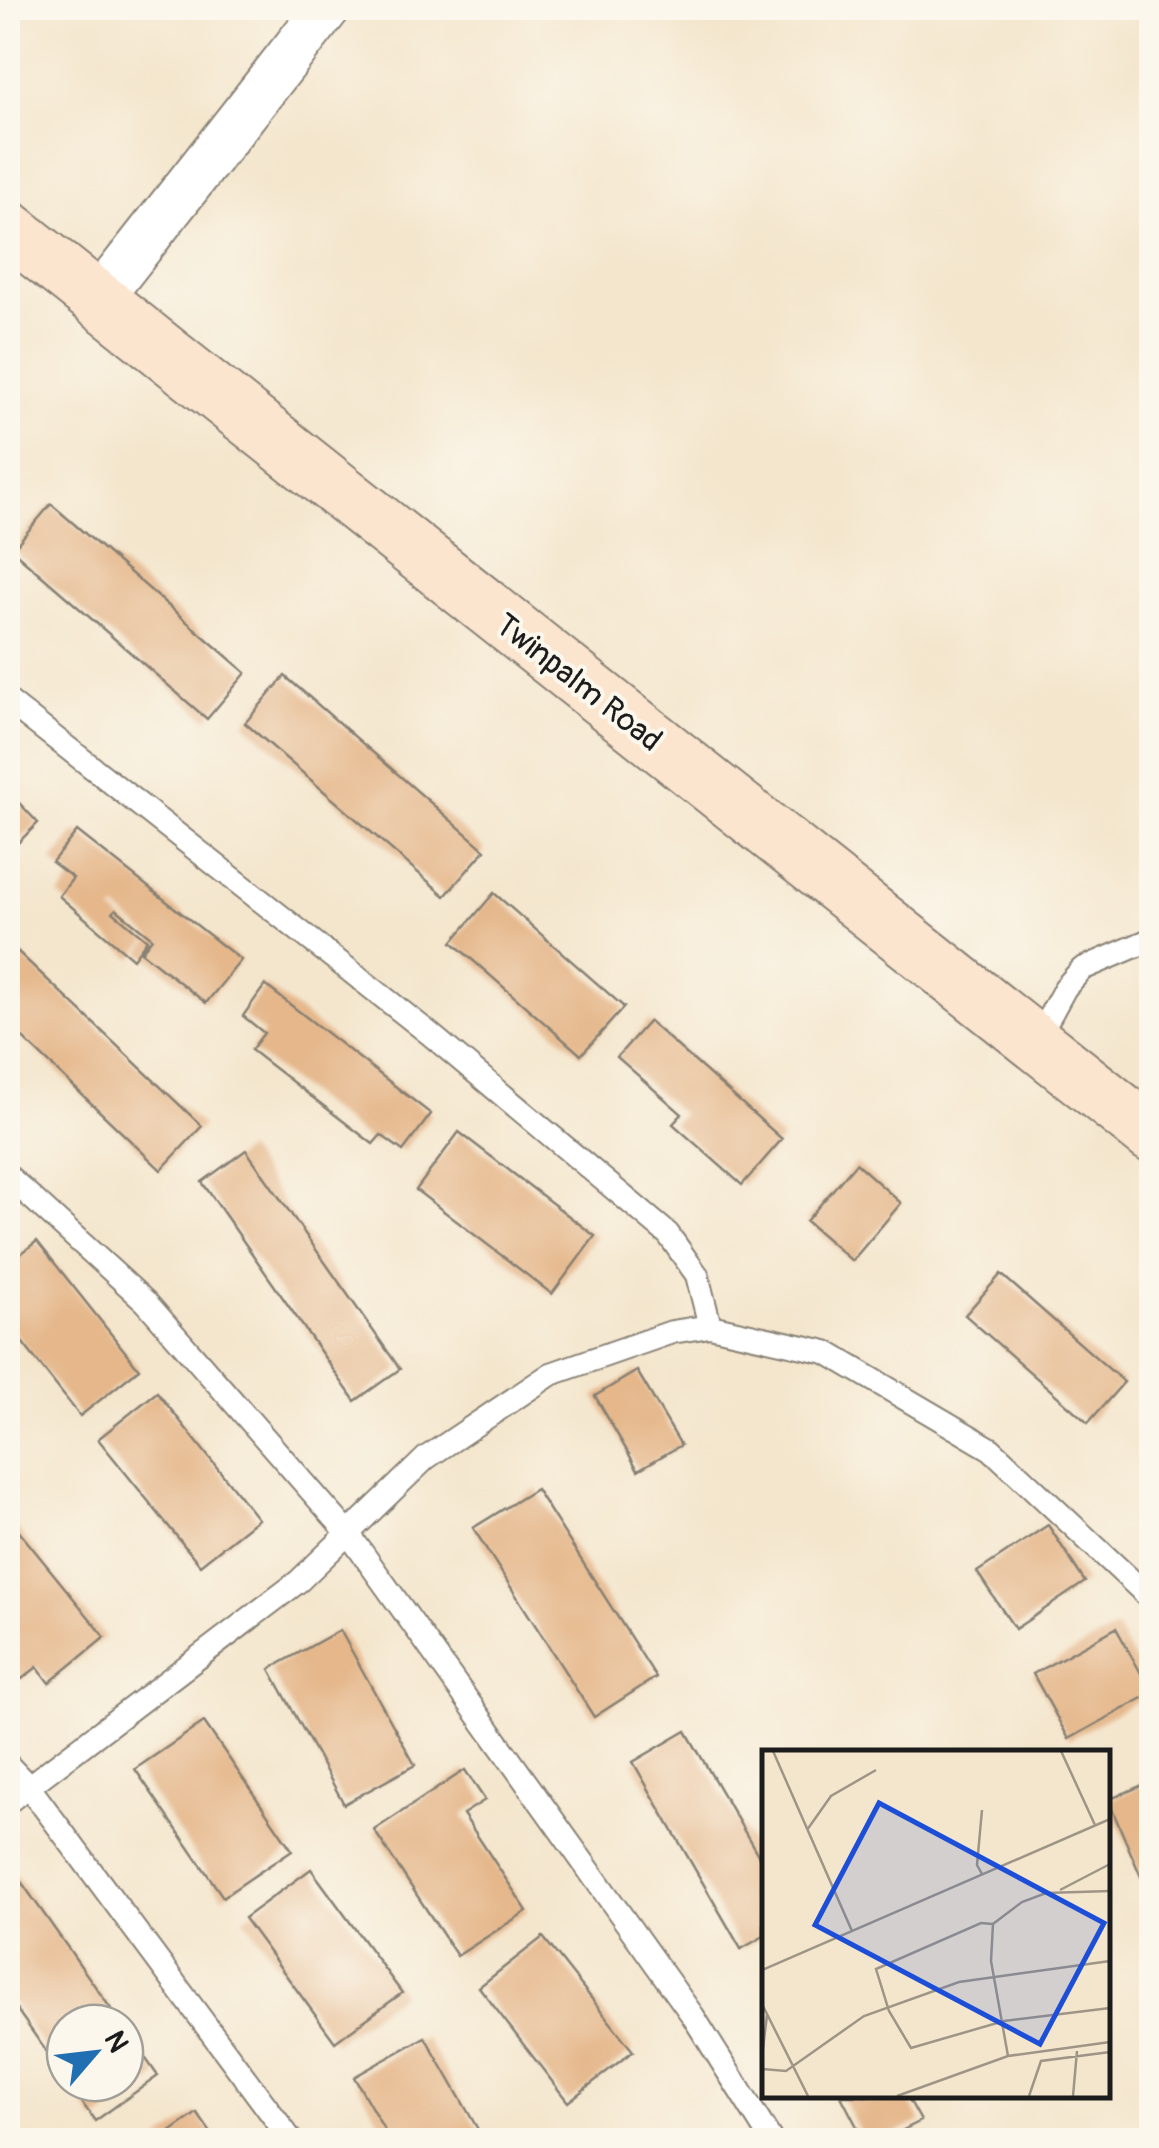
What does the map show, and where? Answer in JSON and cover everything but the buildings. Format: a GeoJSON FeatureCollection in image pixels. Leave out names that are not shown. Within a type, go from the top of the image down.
{"type":"FeatureCollection","features":[{"type":"Feature","properties":{"kind":"main road","name":"Twinpalm Road"},"geometry":{"type":"LineString","coordinates":[[8,228],[1152,1135]]}},
{"type":"Feature","properties":{"kind":"street"},"geometry":{"type":"LineString","coordinates":[[98,300],[327,8]]}},
{"type":"Feature","properties":{"kind":"lane"},"geometry":{"type":"LineString","coordinates":[[8,701],[430,1034],[668,1234],[697,1275],[710,1326]]}},
{"type":"Feature","properties":{"kind":"lane"},"geometry":{"type":"LineString","coordinates":[[1035,1043],[1066,988],[1082,969],[1152,939]]}},
{"type":"Feature","properties":{"kind":"lane"},"geometry":{"type":"LineString","coordinates":[[8,1176],[146,1302],[348,1533],[693,2016],[772,2140]]}},
{"type":"Feature","properties":{"kind":"lane"},"geometry":{"type":"LineString","coordinates":[[8,1802],[300,1581],[426,1458],[550,1374],[672,1332],[710,1326],[826,1352],[991,1449],[1152,1600]]}},
{"type":"Feature","properties":{"kind":"lane"},"geometry":{"type":"LineString","coordinates":[[8,1765],[29,1787],[291,2140]]}}]}
